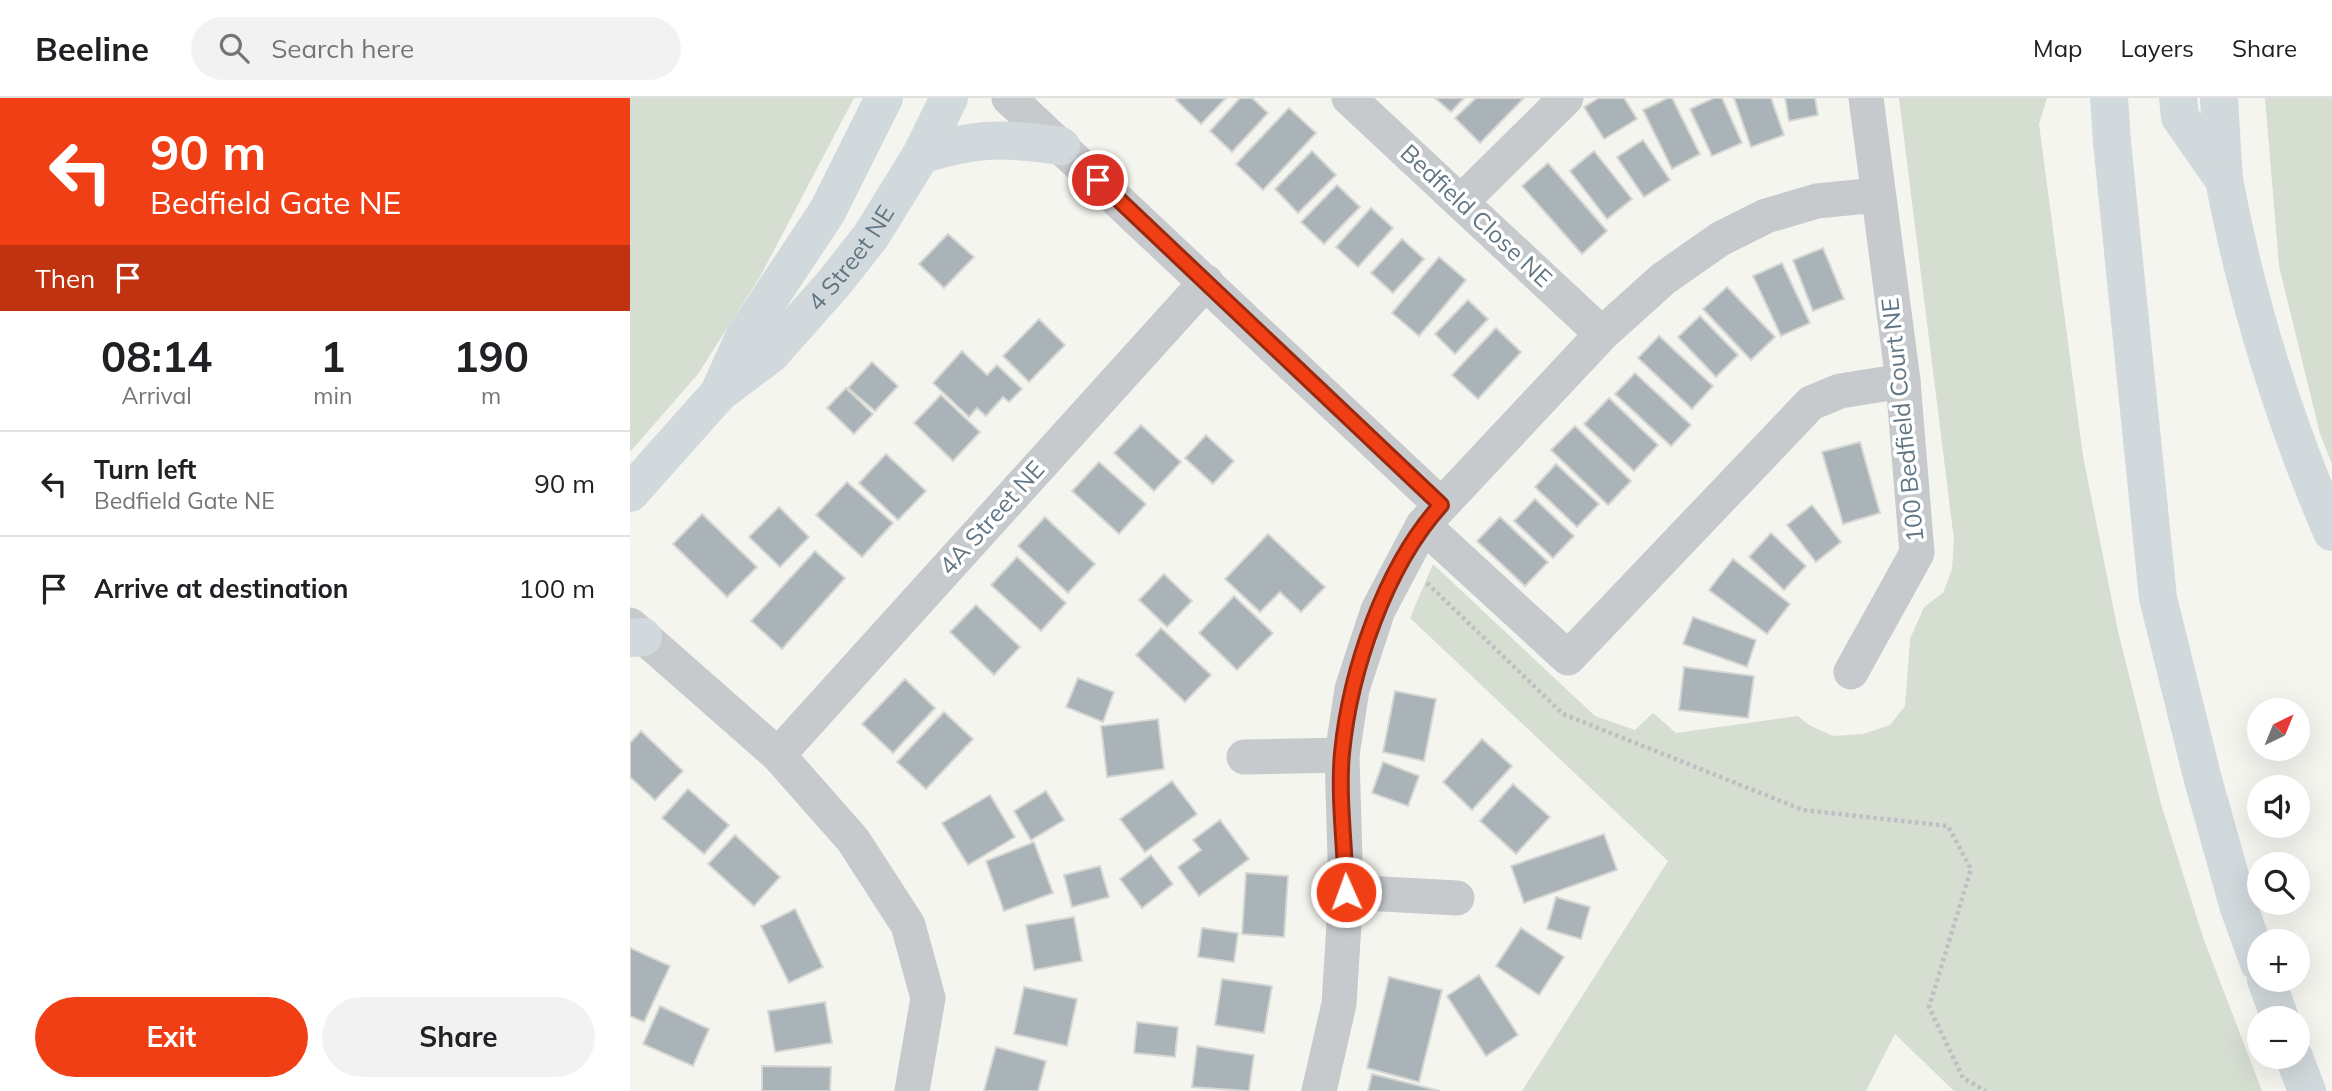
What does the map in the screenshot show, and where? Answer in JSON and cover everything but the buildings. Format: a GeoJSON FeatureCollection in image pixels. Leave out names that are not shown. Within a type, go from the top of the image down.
{"type":"FeatureCollection","features":[{"type":"Feature","properties":{"kind":"main road","name":"4 Street NE"},"geometry":{"type":"LineString","coordinates":[[719,393],[744,337],[827,212],[884,98]]}},
{"type":"Feature","properties":{"kind":"main road","name":"4 Street NE"},"geometry":{"type":"LineString","coordinates":[[630,493],[719,393],[771,354],[834,283],[870,236],[921,155],[949,98]]}},
{"type":"Feature","properties":{"kind":"main road"},"geometry":{"type":"LineString","coordinates":[[2109,98],[2158,598],[2202,776],[2247,930]]}},
{"type":"Feature","properties":{"kind":"main road"},"geometry":{"type":"LineString","coordinates":[[2178,98],[2180,117],[2224,180]]}},
{"type":"Feature","properties":{"kind":"main road"},"geometry":{"type":"LineString","coordinates":[[2219,98],[2224,180],[2258,330],[2305,468],[2332,531]]}},
{"type":"Feature","properties":{"kind":"main road"},"geometry":{"type":"LineString","coordinates":[[921,155],[970,141],[990,139],[1014,139],[1062,146]]}},
{"type":"Feature","properties":{"kind":"main road"},"geometry":{"type":"LineString","coordinates":[[2299,1069],[2307,1091]]}},
{"type":"Feature","properties":{"kind":"street"},"geometry":{"type":"LineString","coordinates":[[1009,98],[1206,282],[1424,527],[1568,658],[1811,403],[1826,394],[1903,382]]}},
{"type":"Feature","properties":{"kind":"street","name":"Bedfield Close NE"},"geometry":{"type":"LineString","coordinates":[[1349,98],[1602,334]]}},
{"type":"Feature","properties":{"kind":"street"},"geometry":{"type":"LineString","coordinates":[[1461,202],[1566,98]]}},
{"type":"Feature","properties":{"kind":"street"},"geometry":{"type":"LineString","coordinates":[[1320,1091],[1339,1004],[1346,892],[1342,755],[1352,689],[1378,610],[1424,527],[1602,334],[1663,279],[1720,239],[1766,216],[1817,201],[1877,195],[1866,98]]}},
{"type":"Feature","properties":{"kind":"street","name":"100 Bedfield Court NE"},"geometry":{"type":"LineString","coordinates":[[1851,672],[1917,553],[1903,382],[1877,195]]}},
{"type":"Feature","properties":{"kind":"street","name":"4A Street NE"},"geometry":{"type":"LineString","coordinates":[[778,755],[1206,282]]}},
{"type":"Feature","properties":{"kind":"street"},"geometry":{"type":"LineString","coordinates":[[634,633],[778,755],[853,840],[908,925],[928,998],[912,1091]]}},
{"type":"Feature","properties":{"kind":"street"},"geometry":{"type":"LineString","coordinates":[[1244,757],[1342,755]]}},
{"type":"Feature","properties":{"kind":"street"},"geometry":{"type":"LineString","coordinates":[[1346,892],[1457,898]]}},
{"type":"Feature","properties":{"kind":"path"},"geometry":{"type":"LineString","coordinates":[[1424,527],[1425,582],[1563,714],[1803,810],[1948,826],[1971,869],[1929,1007],[1962,1078],[1986,1091]]}},
{"type":"Feature","properties":{"kind":"shaded area"},"geometry":{"type":"Polygon","coordinates":[[[630,98],[854,98],[761,275],[698,374],[630,452],[630,98]]]}},
{"type":"Feature","properties":{"kind":"shaded area"},"geometry":{"type":"Polygon","coordinates":[[[1899,98],[2047,98],[2039,124],[2083,456],[2118,631],[2161,804],[2203,937],[2247,1052],[2247,1069],[2254,1069],[2262,1091],[1954,1091],[1895,1034],[1866,1091],[1522,1091],[1668,861],[1410,618],[1433,564],[1595,716],[1635,730],[1653,713],[1676,733],[1798,716],[1809,725],[1833,736],[1863,734],[1890,725],[1905,706],[1910,639],[1924,607],[1943,593],[1952,569],[1954,540],[1899,98]]]}},
{"type":"Feature","properties":{"kind":"shaded area"},"geometry":{"type":"Polygon","coordinates":[[[2265,98],[2332,98],[2332,464],[2320,434],[2279,266],[2265,98]]]}},
{"type":"Feature","properties":{"kind":"route"},"geometry":{"type":"LineString","coordinates":[[1098,180],[1441,505],[1423,525],[1378,610],[1352,689],[1342,755],[1346,892]]}}]}
